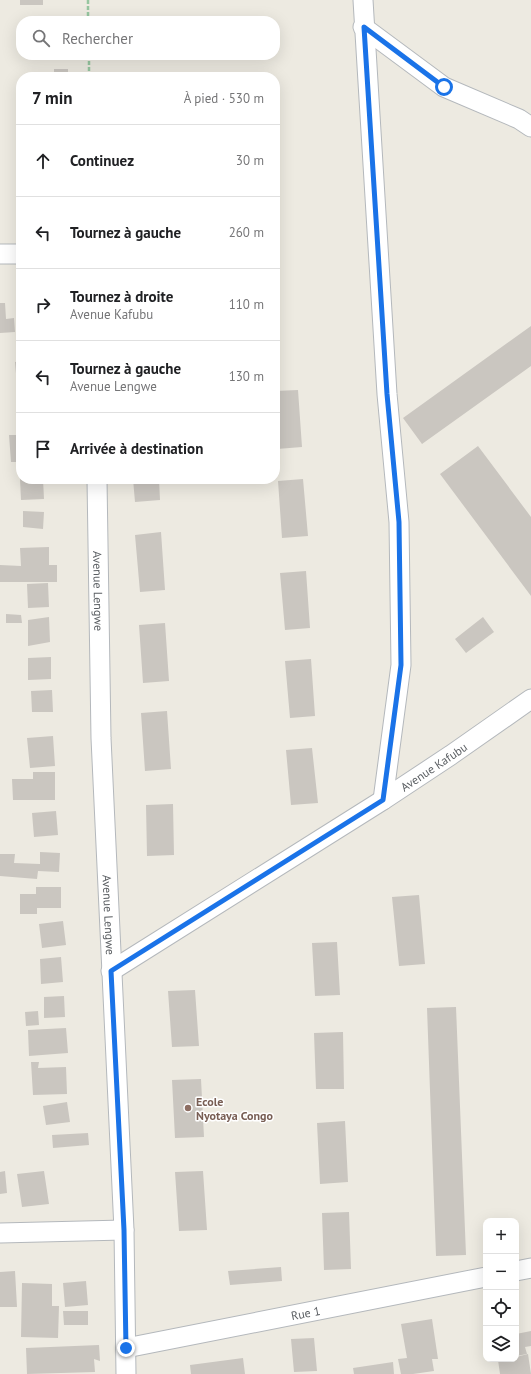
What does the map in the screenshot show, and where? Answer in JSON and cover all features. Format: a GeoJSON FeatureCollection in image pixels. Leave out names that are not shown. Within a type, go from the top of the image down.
{"type":"FeatureCollection","features":[{"type":"Feature","properties":{"kind":"street"},"geometry":{"type":"LineString","coordinates":[[363,0],[387,394],[399,522],[401,665],[383,800]]}},
{"type":"Feature","properties":{"kind":"street"},"geometry":{"type":"LineString","coordinates":[[364,27],[444,87],[519,119],[531,127]]}},
{"type":"Feature","properties":{"kind":"street"},"geometry":{"type":"LineString","coordinates":[[0,254],[16,254]]}},
{"type":"Feature","properties":{"kind":"street","name":"Avenue Lengwe"},"geometry":{"type":"LineString","coordinates":[[97,484],[100,738],[124,1230],[126,1374]]}},
{"type":"Feature","properties":{"kind":"street","name":"Avenue Kafubu"},"geometry":{"type":"LineString","coordinates":[[111,971],[383,800],[531,699]]}},
{"type":"Feature","properties":{"kind":"street"},"geometry":{"type":"LineString","coordinates":[[0,1233],[124,1230]]}},
{"type":"Feature","properties":{"kind":"street"},"geometry":{"type":"LineString","coordinates":[[519,1270],[531,1268]]}},
{"type":"Feature","properties":{"kind":"street","name":"Rue 1"},"geometry":{"type":"LineString","coordinates":[[126,1348],[483,1278]]}},
{"type":"Feature","properties":{"kind":"path"},"geometry":{"type":"LineString","coordinates":[[88,0],[88,16]]}},
{"type":"Feature","properties":{"kind":"path"},"geometry":{"type":"LineString","coordinates":[[89,60],[89,72]]}},
{"type":"Feature","properties":{"kind":"building"},"geometry":{"type":"Polygon","coordinates":[[[20,0],[43,0],[43,5],[20,5],[20,0]]]}},
{"type":"Feature","properties":{"kind":"building"},"geometry":{"type":"Polygon","coordinates":[[[54,69],[68,69],[68,72],[54,72],[54,69]]]}},
{"type":"Feature","properties":{"kind":"building"},"geometry":{"type":"Polygon","coordinates":[[[0,303],[5,303],[6,319],[14,318],[15,332],[0,333],[0,303]]]}},
{"type":"Feature","properties":{"kind":"building"},"geometry":{"type":"Polygon","coordinates":[[[531,326],[531,366],[422,444],[403,418],[531,326]]]}},
{"type":"Feature","properties":{"kind":"building"},"geometry":{"type":"Polygon","coordinates":[[[298,390],[302,447],[280,449],[280,391],[298,390]]]}},
{"type":"Feature","properties":{"kind":"building"},"geometry":{"type":"Polygon","coordinates":[[[9,435],[16,435],[16,462],[11,462],[9,435]]]}},
{"type":"Feature","properties":{"kind":"building"},"geometry":{"type":"Polygon","coordinates":[[[478,446],[531,517],[531,596],[440,474],[478,446]]]}},
{"type":"Feature","properties":{"kind":"building"},"geometry":{"type":"Polygon","coordinates":[[[303,479],[308,536],[282,538],[278,484],[280,484],[280,481],[303,479]]]}},
{"type":"Feature","properties":{"kind":"building"},"geometry":{"type":"Polygon","coordinates":[[[20,484],[43,484],[44,499],[21,500],[20,484]]]}},
{"type":"Feature","properties":{"kind":"building"},"geometry":{"type":"Polygon","coordinates":[[[133,484],[159,484],[160,500],[135,502],[133,484]]]}},
{"type":"Feature","properties":{"kind":"building"},"geometry":{"type":"Polygon","coordinates":[[[23,511],[44,512],[43,529],[23,527],[23,511]]]}},
{"type":"Feature","properties":{"kind":"building"},"geometry":{"type":"Polygon","coordinates":[[[161,532],[165,590],[140,592],[135,535],[161,532]]]}},
{"type":"Feature","properties":{"kind":"building"},"geometry":{"type":"Polygon","coordinates":[[[49,547],[49,565],[57,565],[57,582],[0,582],[0,565],[21,566],[20,548],[49,547]]]}},
{"type":"Feature","properties":{"kind":"building"},"geometry":{"type":"Polygon","coordinates":[[[306,571],[310,628],[285,630],[280,573],[306,571]]]}},
{"type":"Feature","properties":{"kind":"building"},"geometry":{"type":"Polygon","coordinates":[[[48,583],[49,607],[28,608],[27,584],[48,583]]]}},
{"type":"Feature","properties":{"kind":"building"},"geometry":{"type":"Polygon","coordinates":[[[6,614],[21,615],[22,623],[6,623],[6,614]]]}},
{"type":"Feature","properties":{"kind":"building"},"geometry":{"type":"Polygon","coordinates":[[[49,617],[50,642],[28,646],[28,620],[49,617]]]}},
{"type":"Feature","properties":{"kind":"building"},"geometry":{"type":"Polygon","coordinates":[[[483,617],[494,632],[466,653],[455,639],[483,617]]]}},
{"type":"Feature","properties":{"kind":"building"},"geometry":{"type":"Polygon","coordinates":[[[165,623],[169,681],[143,683],[139,625],[165,623]]]}},
{"type":"Feature","properties":{"kind":"building"},"geometry":{"type":"Polygon","coordinates":[[[51,657],[51,679],[28,680],[28,658],[51,657]]]}},
{"type":"Feature","properties":{"kind":"building"},"geometry":{"type":"Polygon","coordinates":[[[311,659],[315,716],[290,718],[285,661],[311,659]]]}},
{"type":"Feature","properties":{"kind":"building"},"geometry":{"type":"Polygon","coordinates":[[[52,690],[53,712],[32,712],[31,691],[52,690]]]}},
{"type":"Feature","properties":{"kind":"building"},"geometry":{"type":"Polygon","coordinates":[[[167,711],[171,769],[145,771],[141,713],[167,711]]]}},
{"type":"Feature","properties":{"kind":"building"},"geometry":{"type":"Polygon","coordinates":[[[53,736],[55,766],[30,768],[27,738],[53,736]]]}},
{"type":"Feature","properties":{"kind":"building"},"geometry":{"type":"Polygon","coordinates":[[[312,748],[318,803],[291,805],[286,750],[312,748]]]}},
{"type":"Feature","properties":{"kind":"building"},"geometry":{"type":"Polygon","coordinates":[[[33,772],[55,772],[55,800],[13,800],[12,779],[33,779],[33,772]]]}},
{"type":"Feature","properties":{"kind":"building"},"geometry":{"type":"Polygon","coordinates":[[[173,804],[174,855],[147,856],[146,805],[173,804]]]}},
{"type":"Feature","properties":{"kind":"building"},"geometry":{"type":"Polygon","coordinates":[[[56,811],[58,835],[34,837],[32,813],[56,811]]]}},
{"type":"Feature","properties":{"kind":"building"},"geometry":{"type":"Polygon","coordinates":[[[40,852],[60,853],[59,872],[38,871],[37,879],[0,876],[0,854],[15,854],[14,863],[40,864],[40,852]]]}},
{"type":"Feature","properties":{"kind":"building"},"geometry":{"type":"Polygon","coordinates":[[[36,887],[61,887],[61,908],[37,908],[37,914],[20,914],[20,894],[36,894],[36,887]]]}},
{"type":"Feature","properties":{"kind":"building"},"geometry":{"type":"Polygon","coordinates":[[[419,895],[425,964],[399,966],[392,897],[419,895]]]}},
{"type":"Feature","properties":{"kind":"building"},"geometry":{"type":"Polygon","coordinates":[[[63,921],[66,945],[42,948],[39,924],[63,921]]]}},
{"type":"Feature","properties":{"kind":"building"},"geometry":{"type":"Polygon","coordinates":[[[337,942],[340,995],[315,996],[312,943],[337,942]]]}},
{"type":"Feature","properties":{"kind":"building"},"geometry":{"type":"Polygon","coordinates":[[[61,957],[63,982],[41,984],[40,959],[61,957]]]}},
{"type":"Feature","properties":{"kind":"building"},"geometry":{"type":"Polygon","coordinates":[[[195,990],[199,1046],[172,1047],[168,991],[195,990]]]}},
{"type":"Feature","properties":{"kind":"building"},"geometry":{"type":"Polygon","coordinates":[[[64,996],[65,1017],[44,1018],[44,997],[64,996]]]}},
{"type":"Feature","properties":{"kind":"building"},"geometry":{"type":"Polygon","coordinates":[[[456,1007],[466,1255],[436,1256],[427,1008],[456,1007]]]}},
{"type":"Feature","properties":{"kind":"building"},"geometry":{"type":"Polygon","coordinates":[[[38,1011],[39,1025],[26,1026],[25,1012],[38,1011]]]}},
{"type":"Feature","properties":{"kind":"building"},"geometry":{"type":"Polygon","coordinates":[[[66,1028],[68,1053],[29,1056],[28,1030],[66,1028]]]}},
{"type":"Feature","properties":{"kind":"building"},"geometry":{"type":"Polygon","coordinates":[[[343,1032],[344,1089],[316,1089],[314,1033],[343,1032]]]}},
{"type":"Feature","properties":{"kind":"building"},"geometry":{"type":"Polygon","coordinates":[[[31,1062],[39,1062],[38,1068],[66,1067],[67,1094],[33,1095],[31,1062]]]}},
{"type":"Feature","properties":{"kind":"building","name":"Ecole Nyotaya Congo"},"geometry":{"type":"Polygon","coordinates":[[[201,1079],[204,1137],[175,1138],[172,1080],[201,1079]]]}},
{"type":"Feature","properties":{"kind":"building"},"geometry":{"type":"Polygon","coordinates":[[[67,1102],[70,1122],[46,1125],[43,1106],[67,1102]]]}},
{"type":"Feature","properties":{"kind":"building"},"geometry":{"type":"Polygon","coordinates":[[[345,1121],[348,1182],[320,1184],[317,1123],[345,1121]]]}},
{"type":"Feature","properties":{"kind":"building"},"geometry":{"type":"Polygon","coordinates":[[[88,1133],[89,1145],[53,1148],[52,1135],[88,1133]]]}},
{"type":"Feature","properties":{"kind":"building"},"geometry":{"type":"Polygon","coordinates":[[[5,1171],[7,1193],[0,1194],[0,1172],[5,1171]]]}},
{"type":"Feature","properties":{"kind":"building"},"geometry":{"type":"Polygon","coordinates":[[[44,1171],[49,1204],[22,1207],[17,1174],[44,1171]]]}},
{"type":"Feature","properties":{"kind":"building"},"geometry":{"type":"Polygon","coordinates":[[[203,1171],[207,1230],[179,1231],[175,1172],[203,1171]]]}},
{"type":"Feature","properties":{"kind":"building"},"geometry":{"type":"Polygon","coordinates":[[[349,1212],[351,1269],[324,1270],[322,1213],[349,1212]]]}},
{"type":"Feature","properties":{"kind":"building"},"geometry":{"type":"Polygon","coordinates":[[[281,1267],[282,1281],[230,1285],[228,1271],[281,1267]]]}},
{"type":"Feature","properties":{"kind":"building"},"geometry":{"type":"Polygon","coordinates":[[[15,1271],[17,1307],[0,1307],[0,1272],[15,1271]]]}},
{"type":"Feature","properties":{"kind":"building"},"geometry":{"type":"Polygon","coordinates":[[[86,1281],[88,1305],[65,1307],[63,1283],[86,1281]]]}},
{"type":"Feature","properties":{"kind":"building"},"geometry":{"type":"Polygon","coordinates":[[[22,1283],[52,1284],[52,1306],[59,1306],[58,1338],[21,1337],[22,1283]]]}},
{"type":"Feature","properties":{"kind":"building"},"geometry":{"type":"Polygon","coordinates":[[[63,1311],[88,1311],[88,1325],[64,1325],[63,1311]]]}},
{"type":"Feature","properties":{"kind":"building"},"geometry":{"type":"Polygon","coordinates":[[[432,1319],[438,1359],[432,1359],[434,1371],[401,1374],[398,1359],[407,1358],[401,1324],[432,1319]]]}},
{"type":"Feature","properties":{"kind":"building"},"geometry":{"type":"Polygon","coordinates":[[[531,1331],[531,1346],[525,1347],[527,1354],[519,1355],[519,1333],[531,1331]]]}},
{"type":"Feature","properties":{"kind":"building"},"geometry":{"type":"Polygon","coordinates":[[[314,1338],[317,1371],[294,1372],[291,1339],[314,1338]]]}},
{"type":"Feature","properties":{"kind":"building"},"geometry":{"type":"Polygon","coordinates":[[[99,1345],[100,1361],[94,1359],[95,1372],[27,1374],[26,1348],[99,1345]]]}},
{"type":"Feature","properties":{"kind":"building"},"geometry":{"type":"Polygon","coordinates":[[[528,1354],[531,1374],[500,1374],[498,1362],[519,1362],[519,1356],[528,1354]]]}},
{"type":"Feature","properties":{"kind":"building"},"geometry":{"type":"Polygon","coordinates":[[[243,1358],[245,1374],[191,1374],[190,1365],[243,1358]]]}},
{"type":"Feature","properties":{"kind":"building"},"geometry":{"type":"Polygon","coordinates":[[[393,1362],[394,1374],[354,1374],[353,1368],[393,1362]]]}},
{"type":"Feature","properties":{"kind":"place","name":"Ecole Nyotaya Congo"},"geometry":{"type":"Point","coordinates":[188,1108]}},
{"type":"Feature","properties":{"kind":"route"},"geometry":{"type":"LineString","coordinates":[[126,1348],[124,1230],[111,971],[383,800],[401,665],[399,522],[387,394],[364,27],[444,87]]}}]}
